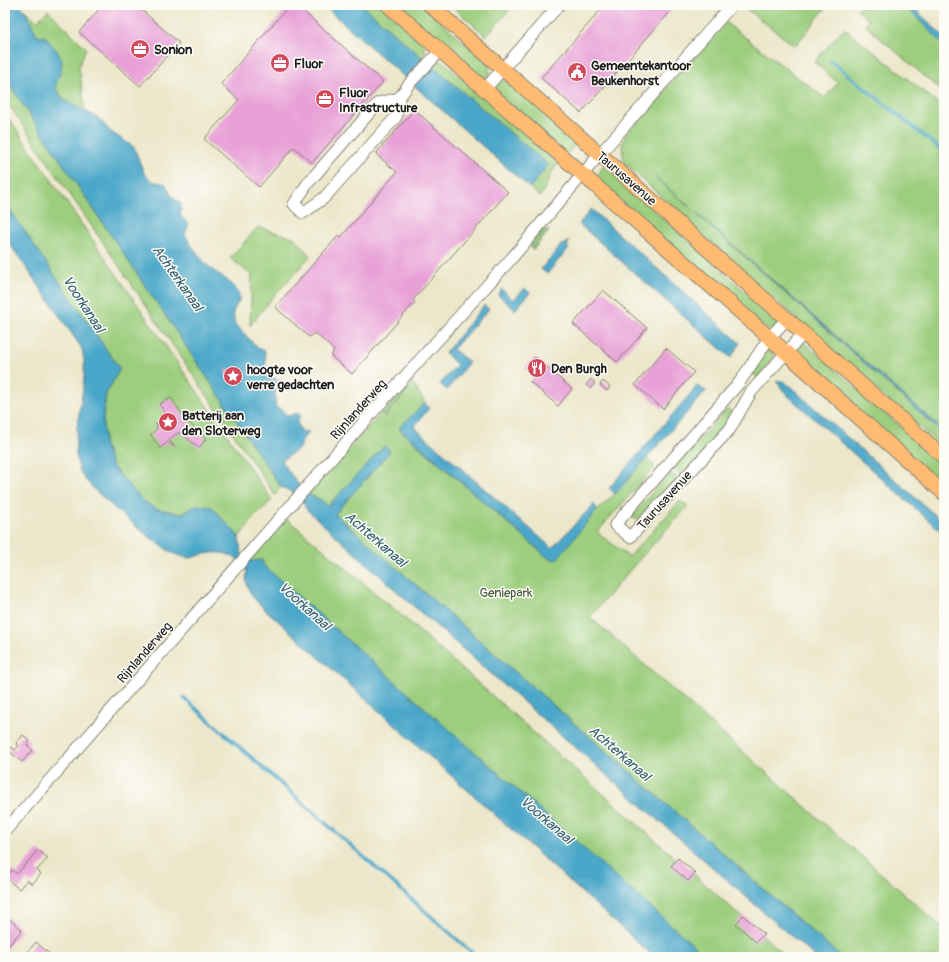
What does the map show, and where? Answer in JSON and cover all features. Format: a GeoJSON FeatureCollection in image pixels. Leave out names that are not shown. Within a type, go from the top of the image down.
{"type":"FeatureCollection","features":[{"type":"Feature","properties":{"kind":"main road"},"geometry":{"type":"LineString","coordinates":[[388,5],[582,176],[786,352],[944,493]]}},
{"type":"Feature","properties":{"kind":"main road","name":"Taurusavenue"},"geometry":{"type":"LineString","coordinates":[[430,5],[944,457]]}},
{"type":"Feature","properties":{"kind":"street"},"geometry":{"type":"LineString","coordinates":[[484,90],[559,5]]}},
{"type":"Feature","properties":{"kind":"street","name":"Rijnlanderweg"},"geometry":{"type":"LineString","coordinates":[[5,831],[254,547],[511,259],[599,155],[731,6]]}},
{"type":"Feature","properties":{"kind":"street"},"geometry":{"type":"LineString","coordinates":[[398,98],[378,103],[308,183],[294,204],[303,213],[324,198],[396,117],[398,98],[440,51]]}},
{"type":"Feature","properties":{"kind":"street","name":"Taurusavenue"},"geometry":{"type":"LineString","coordinates":[[787,319],[769,338],[739,383],[615,525],[630,537],[730,429],[751,392],[803,334]]}},
{"type":"Feature","properties":{"kind":"green space"},"geometry":{"type":"Polygon","coordinates":[[[5,5],[19,5],[37,21],[48,10],[86,48],[79,66],[85,110],[61,104],[5,5]]]}},
{"type":"Feature","properties":{"kind":"green space"},"geometry":{"type":"Polygon","coordinates":[[[362,5],[380,5],[423,43],[425,50],[421,58],[362,5]]]}},
{"type":"Feature","properties":{"kind":"green space"},"geometry":{"type":"Polygon","coordinates":[[[395,5],[422,5],[489,64],[490,74],[487,78],[482,79],[395,5]]]}},
{"type":"Feature","properties":{"kind":"green space"},"geometry":{"type":"Polygon","coordinates":[[[451,5],[514,5],[486,36],[451,5]]]}},
{"type":"Feature","properties":{"kind":"green space"},"geometry":{"type":"Polygon","coordinates":[[[741,5],[828,5],[795,46],[741,5]]]}},
{"type":"Feature","properties":{"kind":"green space"},"geometry":{"type":"Polygon","coordinates":[[[861,5],[904,5],[944,45],[944,93],[865,25],[869,20],[857,9],[861,5]]]}},
{"type":"Feature","properties":{"kind":"green space"},"geometry":{"type":"Polygon","coordinates":[[[725,22],[825,98],[838,83],[814,62],[844,28],[944,108],[944,431],[734,247],[944,434],[944,449],[841,359],[624,163],[622,145],[626,134],[725,22]]]}},
{"type":"Feature","properties":{"kind":"green space"},"geometry":{"type":"Polygon","coordinates":[[[439,61],[445,63],[559,163],[540,197],[530,188],[548,165],[432,67],[439,61]]]}},
{"type":"Feature","properties":{"kind":"green space"},"geometry":{"type":"Polygon","coordinates":[[[5,78],[281,487],[275,495],[5,99],[5,78]]]}},
{"type":"Feature","properties":{"kind":"green space"},"geometry":{"type":"Polygon","coordinates":[[[504,80],[509,82],[577,142],[566,155],[496,91],[497,84],[504,80]]]}},
{"type":"Feature","properties":{"kind":"green space"},"geometry":{"type":"Polygon","coordinates":[[[5,113],[272,500],[254,518],[239,537],[212,507],[197,505],[181,514],[154,508],[142,500],[112,466],[104,443],[103,418],[106,394],[115,378],[29,238],[5,203],[5,113]]]}},
{"type":"Feature","properties":{"kind":"green space"},"geometry":{"type":"Polygon","coordinates":[[[604,166],[777,320],[776,327],[772,330],[767,330],[595,178],[604,166]]]}},
{"type":"Feature","properties":{"kind":"green space"},"geometry":{"type":"Polygon","coordinates":[[[258,227],[295,238],[310,256],[267,304],[250,326],[252,275],[230,258],[258,227]]]}},
{"type":"Feature","properties":{"kind":"green space"},"geometry":{"type":"Polygon","coordinates":[[[543,228],[549,231],[533,250],[528,244],[543,228]]]}},
{"type":"Feature","properties":{"kind":"green space"},"geometry":{"type":"Polygon","coordinates":[[[800,343],[805,343],[944,465],[944,486],[796,355],[794,348],[800,343]]]}},
{"type":"Feature","properties":{"kind":"green space"},"geometry":{"type":"Polygon","coordinates":[[[767,349],[775,357],[758,378],[751,372],[767,349]]]}},
{"type":"Feature","properties":{"kind":"green space","name":"Geniepark"},"geometry":{"type":"Polygon","coordinates":[[[411,380],[425,403],[399,429],[547,557],[555,560],[597,510],[615,494],[646,457],[655,467],[597,532],[629,557],[680,501],[688,506],[590,617],[944,929],[944,957],[841,957],[335,514],[390,451],[385,446],[328,506],[321,500],[308,494],[381,413],[385,416],[409,389],[407,385],[411,380]]]}},
{"type":"Feature","properties":{"kind":"green space"},"geometry":{"type":"Polygon","coordinates":[[[407,385],[409,389],[385,417],[381,413],[407,385]]]}},
{"type":"Feature","properties":{"kind":"green space"},"geometry":{"type":"Polygon","coordinates":[[[727,409],[733,413],[726,426],[683,476],[673,468],[727,409]]]}},
{"type":"Feature","properties":{"kind":"green space"},"geometry":{"type":"Polygon","coordinates":[[[669,472],[679,479],[636,520],[632,517],[669,472]]]}},
{"type":"Feature","properties":{"kind":"green space"},"geometry":{"type":"Polygon","coordinates":[[[287,519],[400,614],[787,957],[706,957],[264,566],[262,561],[249,561],[287,519]]]}},
{"type":"Feature","properties":{"kind":"water","name":"Achterkanaal"},"geometry":{"type":"Polygon","coordinates":[[[5,5],[19,5],[26,12],[38,37],[45,36],[56,50],[62,64],[55,87],[64,100],[97,117],[111,132],[134,147],[144,173],[152,181],[166,184],[171,195],[181,204],[180,215],[189,224],[185,234],[195,251],[211,269],[235,287],[240,298],[233,312],[235,324],[259,349],[265,351],[266,374],[278,380],[275,394],[276,408],[282,410],[288,416],[297,413],[301,416],[297,422],[301,431],[309,432],[302,440],[301,447],[281,461],[305,493],[321,500],[328,506],[384,446],[390,451],[335,514],[841,957],[815,957],[410,603],[306,509],[302,501],[296,495],[281,487],[5,78],[5,5]]]}},
{"type":"Feature","properties":{"kind":"water"},"geometry":{"type":"Polygon","coordinates":[[[323,5],[362,5],[548,165],[530,188],[323,5]]]}},
{"type":"Feature","properties":{"kind":"water"},"geometry":{"type":"Polygon","coordinates":[[[904,5],[911,5],[944,37],[944,45],[904,5]]]}},
{"type":"Feature","properties":{"kind":"water"},"geometry":{"type":"Polygon","coordinates":[[[654,176],[944,431],[944,434],[654,176]]]}},
{"type":"Feature","properties":{"kind":"water","name":"Voorkanaal"},"geometry":{"type":"Polygon","coordinates":[[[5,203],[120,369],[106,394],[103,418],[104,443],[112,466],[142,500],[154,508],[181,514],[197,505],[212,507],[239,537],[241,552],[249,561],[262,560],[264,566],[707,957],[654,957],[258,603],[248,588],[246,581],[246,568],[242,562],[232,556],[219,553],[205,554],[188,558],[174,554],[153,540],[125,517],[88,483],[82,475],[77,462],[76,447],[84,377],[84,361],[81,347],[5,237],[5,203]]]}},
{"type":"Feature","properties":{"kind":"water"},"geometry":{"type":"Polygon","coordinates":[[[591,209],[740,343],[731,358],[579,224],[591,209]]]}},
{"type":"Feature","properties":{"kind":"water"},"geometry":{"type":"Polygon","coordinates":[[[568,241],[567,246],[569,248],[547,274],[541,269],[562,244],[565,245],[568,241]]]}},
{"type":"Feature","properties":{"kind":"water"},"geometry":{"type":"Polygon","coordinates":[[[525,288],[530,293],[515,310],[498,295],[502,289],[513,300],[525,288]]]}},
{"type":"Feature","properties":{"kind":"water"},"geometry":{"type":"Polygon","coordinates":[[[484,305],[489,309],[453,349],[469,362],[447,390],[440,384],[457,365],[445,353],[484,305]]]}},
{"type":"Feature","properties":{"kind":"water"},"geometry":{"type":"Polygon","coordinates":[[[776,381],[784,381],[944,523],[944,534],[785,393],[776,381]]]}},
{"type":"Feature","properties":{"kind":"water"},"geometry":{"type":"Polygon","coordinates":[[[697,386],[706,391],[615,494],[609,488],[697,386]]]}},
{"type":"Feature","properties":{"kind":"water"},"geometry":{"type":"Polygon","coordinates":[[[425,403],[429,408],[414,427],[552,548],[594,504],[597,510],[556,560],[547,557],[399,428],[425,403]]]}},
{"type":"Feature","properties":{"kind":"building"},"geometry":{"type":"Polygon","coordinates":[[[103,5],[136,5],[179,43],[140,86],[79,32],[103,5]]]}},
{"type":"Feature","properties":{"kind":"building"},"geometry":{"type":"Polygon","coordinates":[[[290,5],[296,5],[383,82],[312,163],[294,147],[259,187],[204,139],[239,100],[221,84],[290,5]]]}},
{"type":"Feature","properties":{"kind":"building"},"geometry":{"type":"Polygon","coordinates":[[[605,5],[676,5],[581,113],[541,78],[605,5]]]}},
{"type":"Feature","properties":{"kind":"building"},"geometry":{"type":"Polygon","coordinates":[[[413,111],[417,112],[508,192],[413,300],[415,302],[352,374],[331,356],[334,350],[315,333],[309,337],[275,307],[339,235],[341,237],[397,172],[378,156],[377,152],[413,111]]]}},
{"type":"Feature","properties":{"kind":"building"},"geometry":{"type":"Polygon","coordinates":[[[603,290],[647,328],[617,362],[573,324],[603,290]]]}},
{"type":"Feature","properties":{"kind":"building"},"geometry":{"type":"Polygon","coordinates":[[[666,348],[694,372],[663,409],[635,385],[666,348]]]}},
{"type":"Feature","properties":{"kind":"building"},"geometry":{"type":"Polygon","coordinates":[[[535,357],[572,389],[558,406],[530,382],[535,376],[525,368],[535,357]]]}},
{"type":"Feature","properties":{"kind":"building"},"geometry":{"type":"Polygon","coordinates":[[[225,369],[237,372],[240,384],[228,381],[225,369]]]}},
{"type":"Feature","properties":{"kind":"building"},"geometry":{"type":"Polygon","coordinates":[[[591,379],[595,383],[590,389],[586,385],[591,379]]]}},
{"type":"Feature","properties":{"kind":"building"},"geometry":{"type":"Polygon","coordinates":[[[603,381],[610,387],[607,391],[600,385],[603,381]]]}},
{"type":"Feature","properties":{"kind":"building"},"geometry":{"type":"Polygon","coordinates":[[[171,398],[187,421],[206,439],[199,448],[180,432],[169,439],[175,448],[168,442],[160,448],[151,435],[157,428],[156,423],[162,429],[172,422],[159,404],[171,398]]]}},
{"type":"Feature","properties":{"kind":"building"},"geometry":{"type":"Polygon","coordinates":[[[23,735],[30,741],[27,745],[33,750],[22,762],[9,751],[12,747],[15,750],[19,746],[16,743],[23,735]]]}},
{"type":"Feature","properties":{"kind":"building"},"geometry":{"type":"Polygon","coordinates":[[[38,850],[48,858],[37,870],[41,874],[32,884],[27,880],[19,889],[6,878],[12,870],[17,874],[38,850]]]}},
{"type":"Feature","properties":{"kind":"building"},"geometry":{"type":"Polygon","coordinates":[[[678,858],[695,873],[688,881],[671,866],[678,858]]]}},
{"type":"Feature","properties":{"kind":"building"},"geometry":{"type":"Polygon","coordinates":[[[5,915],[22,930],[5,950],[5,915]]]}},
{"type":"Feature","properties":{"kind":"building"},"geometry":{"type":"Polygon","coordinates":[[[743,915],[764,934],[756,942],[736,924],[743,915]]]}},
{"type":"Feature","properties":{"kind":"building"},"geometry":{"type":"Polygon","coordinates":[[[36,942],[53,957],[23,957],[36,942]]]}},
{"type":"Feature","properties":{"kind":"waterway"},"geometry":{"type":"LineString","coordinates":[[831,61],[944,152]]}},
{"type":"Feature","properties":{"kind":"waterway"},"geometry":{"type":"LineString","coordinates":[[184,698],[477,957]]}},
{"type":"Feature","properties":{"kind":"place","name":"Sonion"},"geometry":{"type":"Point","coordinates":[140,49]}},
{"type":"Feature","properties":{"kind":"place","name":"Fluor"},"geometry":{"type":"Point","coordinates":[280,63]}},
{"type":"Feature","properties":{"kind":"place","name":"Gemeentekantoor Beukenhorst"},"geometry":{"type":"Point","coordinates":[577,72]}},
{"type":"Feature","properties":{"kind":"place","name":"Fluor Infrastructure"},"geometry":{"type":"Point","coordinates":[325,99]}},
{"type":"Feature","properties":{"kind":"place","name":"Den Burgh"},"geometry":{"type":"Point","coordinates":[537,368]}},
{"type":"Feature","properties":{"kind":"place","name":"hoogte voor verre gedachten"},"geometry":{"type":"Point","coordinates":[233,376]}},
{"type":"Feature","properties":{"kind":"place","name":"Batterij aan den Sloterweg"},"geometry":{"type":"Point","coordinates":[168,422]}}]}
